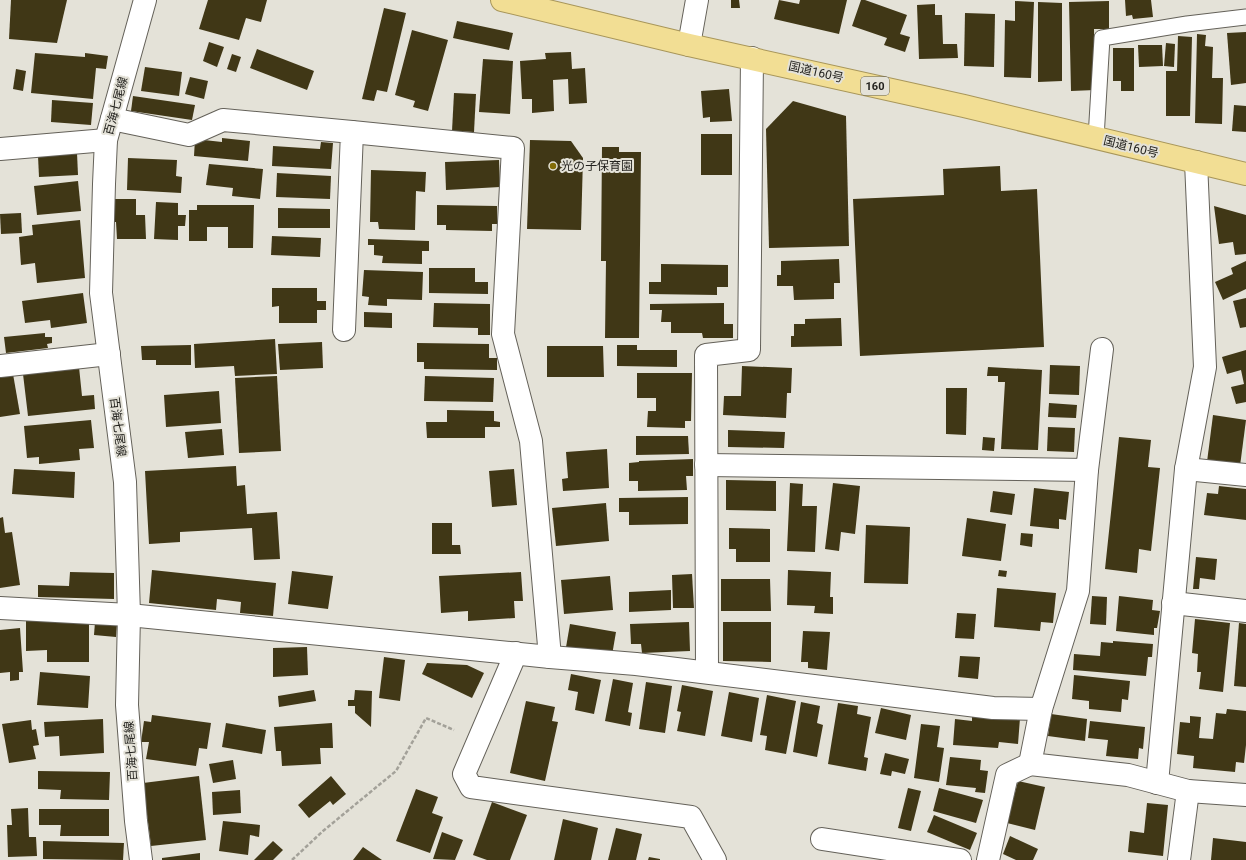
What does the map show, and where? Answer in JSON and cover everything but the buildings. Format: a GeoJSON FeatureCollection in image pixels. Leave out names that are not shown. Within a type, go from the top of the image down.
{"type":"FeatureCollection","features":[{"type":"Feature","properties":{"kind":"highway","name":"国道160号"},"geometry":{"type":"LineString","coordinates":[[502,0],[689,45],[964,106],[1246,174]]}},
{"type":"Feature","properties":{"kind":"street","name":"百海七尾線"},"geometry":{"type":"LineString","coordinates":[[140,860],[127,705],[129,615],[125,482],[101,293],[106,140],[145,0]]}},
{"type":"Feature","properties":{"kind":"street"},"geometry":{"type":"LineString","coordinates":[[689,45],[697,0]]}},
{"type":"Feature","properties":{"kind":"street"},"geometry":{"type":"LineString","coordinates":[[707,672],[706,355],[749,350],[752,58]]}},
{"type":"Feature","properties":{"kind":"street"},"geometry":{"type":"LineString","coordinates":[[112,119],[189,135],[223,120],[513,148],[504,334],[531,441],[550,657]]}},
{"type":"Feature","properties":{"kind":"street"},"geometry":{"type":"LineString","coordinates":[[344,330],[352,132]]}},
{"type":"Feature","properties":{"kind":"street"},"geometry":{"type":"LineString","coordinates":[[0,149],[106,140]]}},
{"type":"Feature","properties":{"kind":"street"},"geometry":{"type":"LineString","coordinates":[[1157,783],[1186,469],[1205,367],[1196,162]]}},
{"type":"Feature","properties":{"kind":"street"},"geometry":{"type":"LineString","coordinates":[[1030,764],[1041,709],[1078,591],[1087,470],[1102,349]]}},
{"type":"Feature","properties":{"kind":"street"},"geometry":{"type":"LineString","coordinates":[[0,366],[109,354]]}},
{"type":"Feature","properties":{"kind":"street"},"geometry":{"type":"LineString","coordinates":[[706,465],[1087,470]]}},
{"type":"Feature","properties":{"kind":"street"},"geometry":{"type":"LineString","coordinates":[[1186,469],[1246,475]]}},
{"type":"Feature","properties":{"kind":"street"},"geometry":{"type":"LineString","coordinates":[[1173,603],[1246,611]]}},
{"type":"Feature","properties":{"kind":"street"},"geometry":{"type":"LineString","coordinates":[[0,608],[129,615],[550,657],[636,664],[993,708],[1041,709]]}},
{"type":"Feature","properties":{"kind":"street"},"geometry":{"type":"LineString","coordinates":[[516,653],[464,774],[471,787],[691,817],[715,860]]}},
{"type":"Feature","properties":{"kind":"street"},"geometry":{"type":"LineString","coordinates":[[988,860],[1007,775],[1030,764],[1128,775],[1188,791],[1246,795]]}},
{"type":"Feature","properties":{"kind":"street"},"geometry":{"type":"LineString","coordinates":[[1179,860],[1188,791]]}},
{"type":"Feature","properties":{"kind":"street"},"geometry":{"type":"LineString","coordinates":[[822,839],[960,860]]}},
{"type":"Feature","properties":{"kind":"lane"},"geometry":{"type":"LineString","coordinates":[[1096,138],[1102,38],[1187,24],[1246,17]]}},
{"type":"Feature","properties":{"kind":"path"},"geometry":{"type":"LineString","coordinates":[[292,860],[323,831],[396,771],[426,718],[478,741]]}},
{"type":"Feature","properties":{"kind":"place","name":"光の子保育園"},"geometry":{"type":"Point","coordinates":[553,166]}}]}
